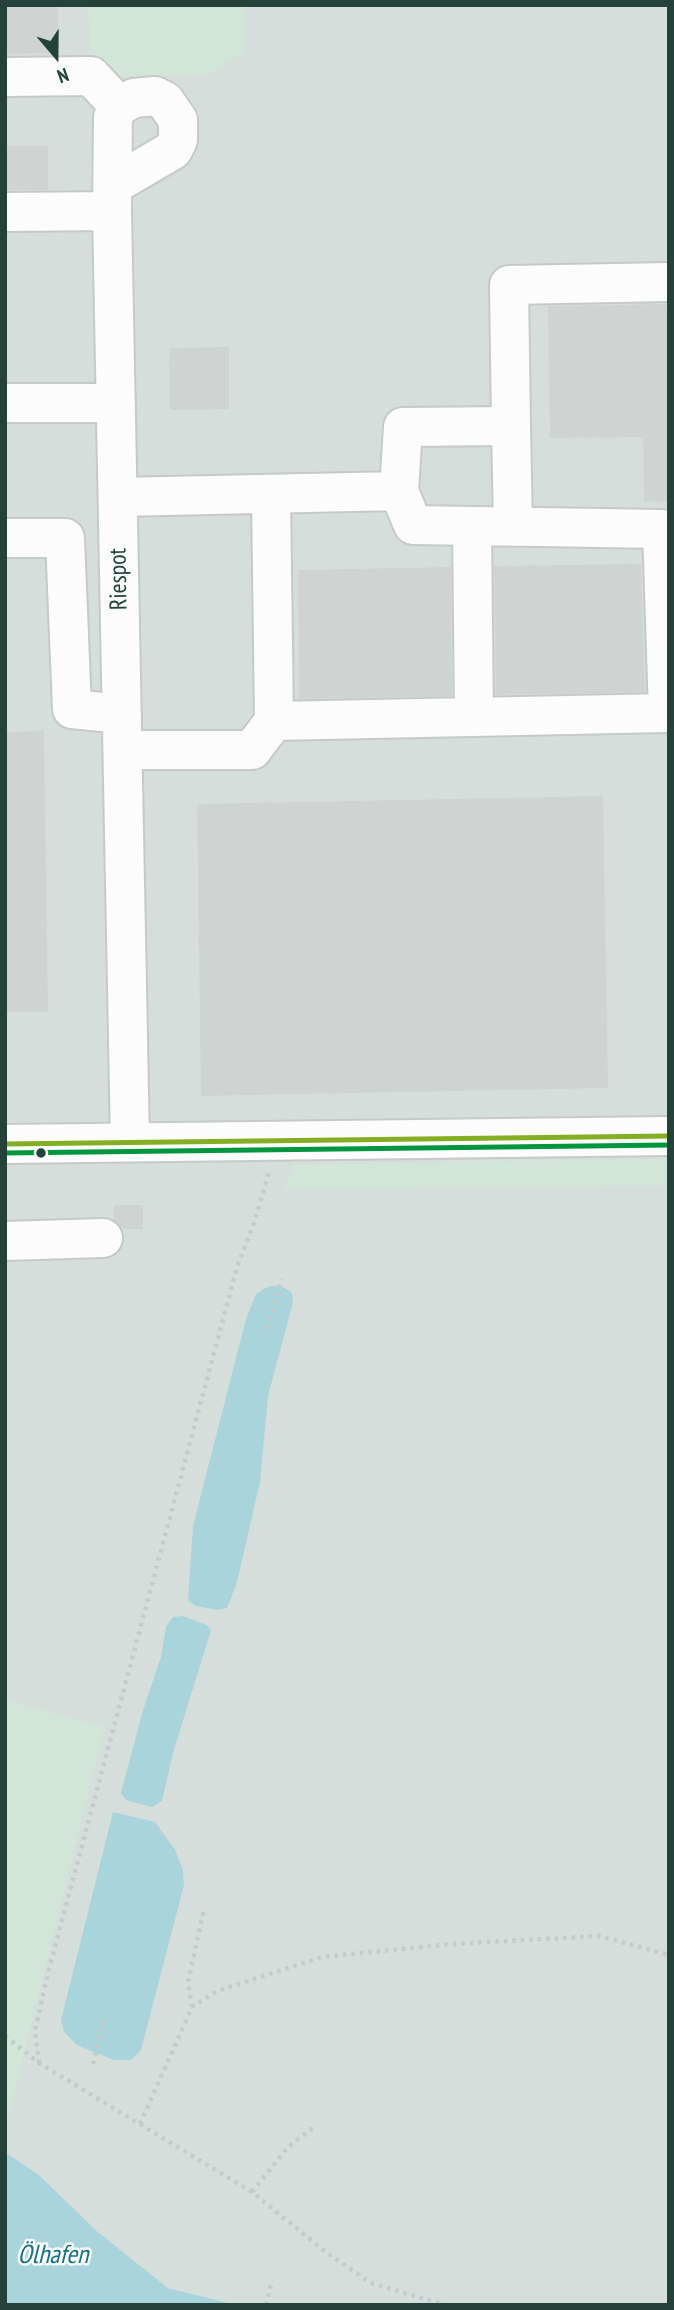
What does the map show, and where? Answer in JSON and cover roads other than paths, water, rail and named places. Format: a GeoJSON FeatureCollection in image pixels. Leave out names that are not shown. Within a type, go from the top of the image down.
{"type":"FeatureCollection","features":[{"type":"Feature","properties":{"kind":"street"},"geometry":{"type":"LineString","coordinates":[[5,77],[91,76],[119,106],[134,97],[155,96],[172,108],[180,130],[173,150],[112,198],[5,212]]}},
{"type":"Feature","properties":{"kind":"street","name":"Riespot"},"geometry":{"type":"LineString","coordinates":[[119,106],[113,117],[112,198],[130,1142]]}},
{"type":"Feature","properties":{"kind":"street"},"geometry":{"type":"LineString","coordinates":[[513,527],[509,285],[669,282]]}},
{"type":"Feature","properties":{"kind":"street"},"geometry":{"type":"LineString","coordinates":[[5,403],[116,402]]}},
{"type":"Feature","properties":{"kind":"street"},"geometry":{"type":"LineString","coordinates":[[274,721],[668,713],[662,530],[413,525],[399,491],[403,428],[511,426]]}},
{"type":"Feature","properties":{"kind":"street"},"geometry":{"type":"LineString","coordinates":[[118,497],[399,491]]}},
{"type":"Feature","properties":{"kind":"street"},"geometry":{"type":"LineString","coordinates":[[5,538],[65,538],[72,709],[122,732],[253,750],[274,721],[271,494]]}},
{"type":"Feature","properties":{"kind":"street"},"geometry":{"type":"LineString","coordinates":[[472,526],[474,717]]}},
{"type":"Feature","properties":{"kind":"street"},"geometry":{"type":"LineString","coordinates":[[5,1144],[669,1136]]}},
{"type":"Feature","properties":{"kind":"street"},"geometry":{"type":"LineString","coordinates":[[5,1241],[103,1238]]}},
{"type":"Feature","properties":{"kind":"water"},"geometry":{"type":"Polygon","coordinates":[[[269,1286],[283,1287],[292,1293],[293,1302],[268,1396],[260,1482],[237,1582],[227,1608],[217,1610],[196,1606],[188,1601],[193,1526],[246,1319],[256,1294],[269,1286]]]}},
{"type":"Feature","properties":{"kind":"water"},"geometry":{"type":"Polygon","coordinates":[[[183,1616],[207,1625],[211,1630],[173,1753],[162,1801],[152,1807],[126,1800],[121,1793],[143,1710],[161,1657],[166,1627],[173,1617],[183,1616]]]}},
{"type":"Feature","properties":{"kind":"water"},"geometry":{"type":"Polygon","coordinates":[[[113,1812],[155,1822],[175,1850],[183,1870],[184,1885],[141,2050],[131,2060],[114,2060],[77,2045],[64,2032],[61,2020],[113,1812]]]}},
{"type":"Feature","properties":{"kind":"water","name":"Ölhafen"},"geometry":{"type":"Polygon","coordinates":[[[5,2152],[39,2175],[98,2232],[168,2288],[237,2305],[5,2305],[5,2152]]]}}]}
